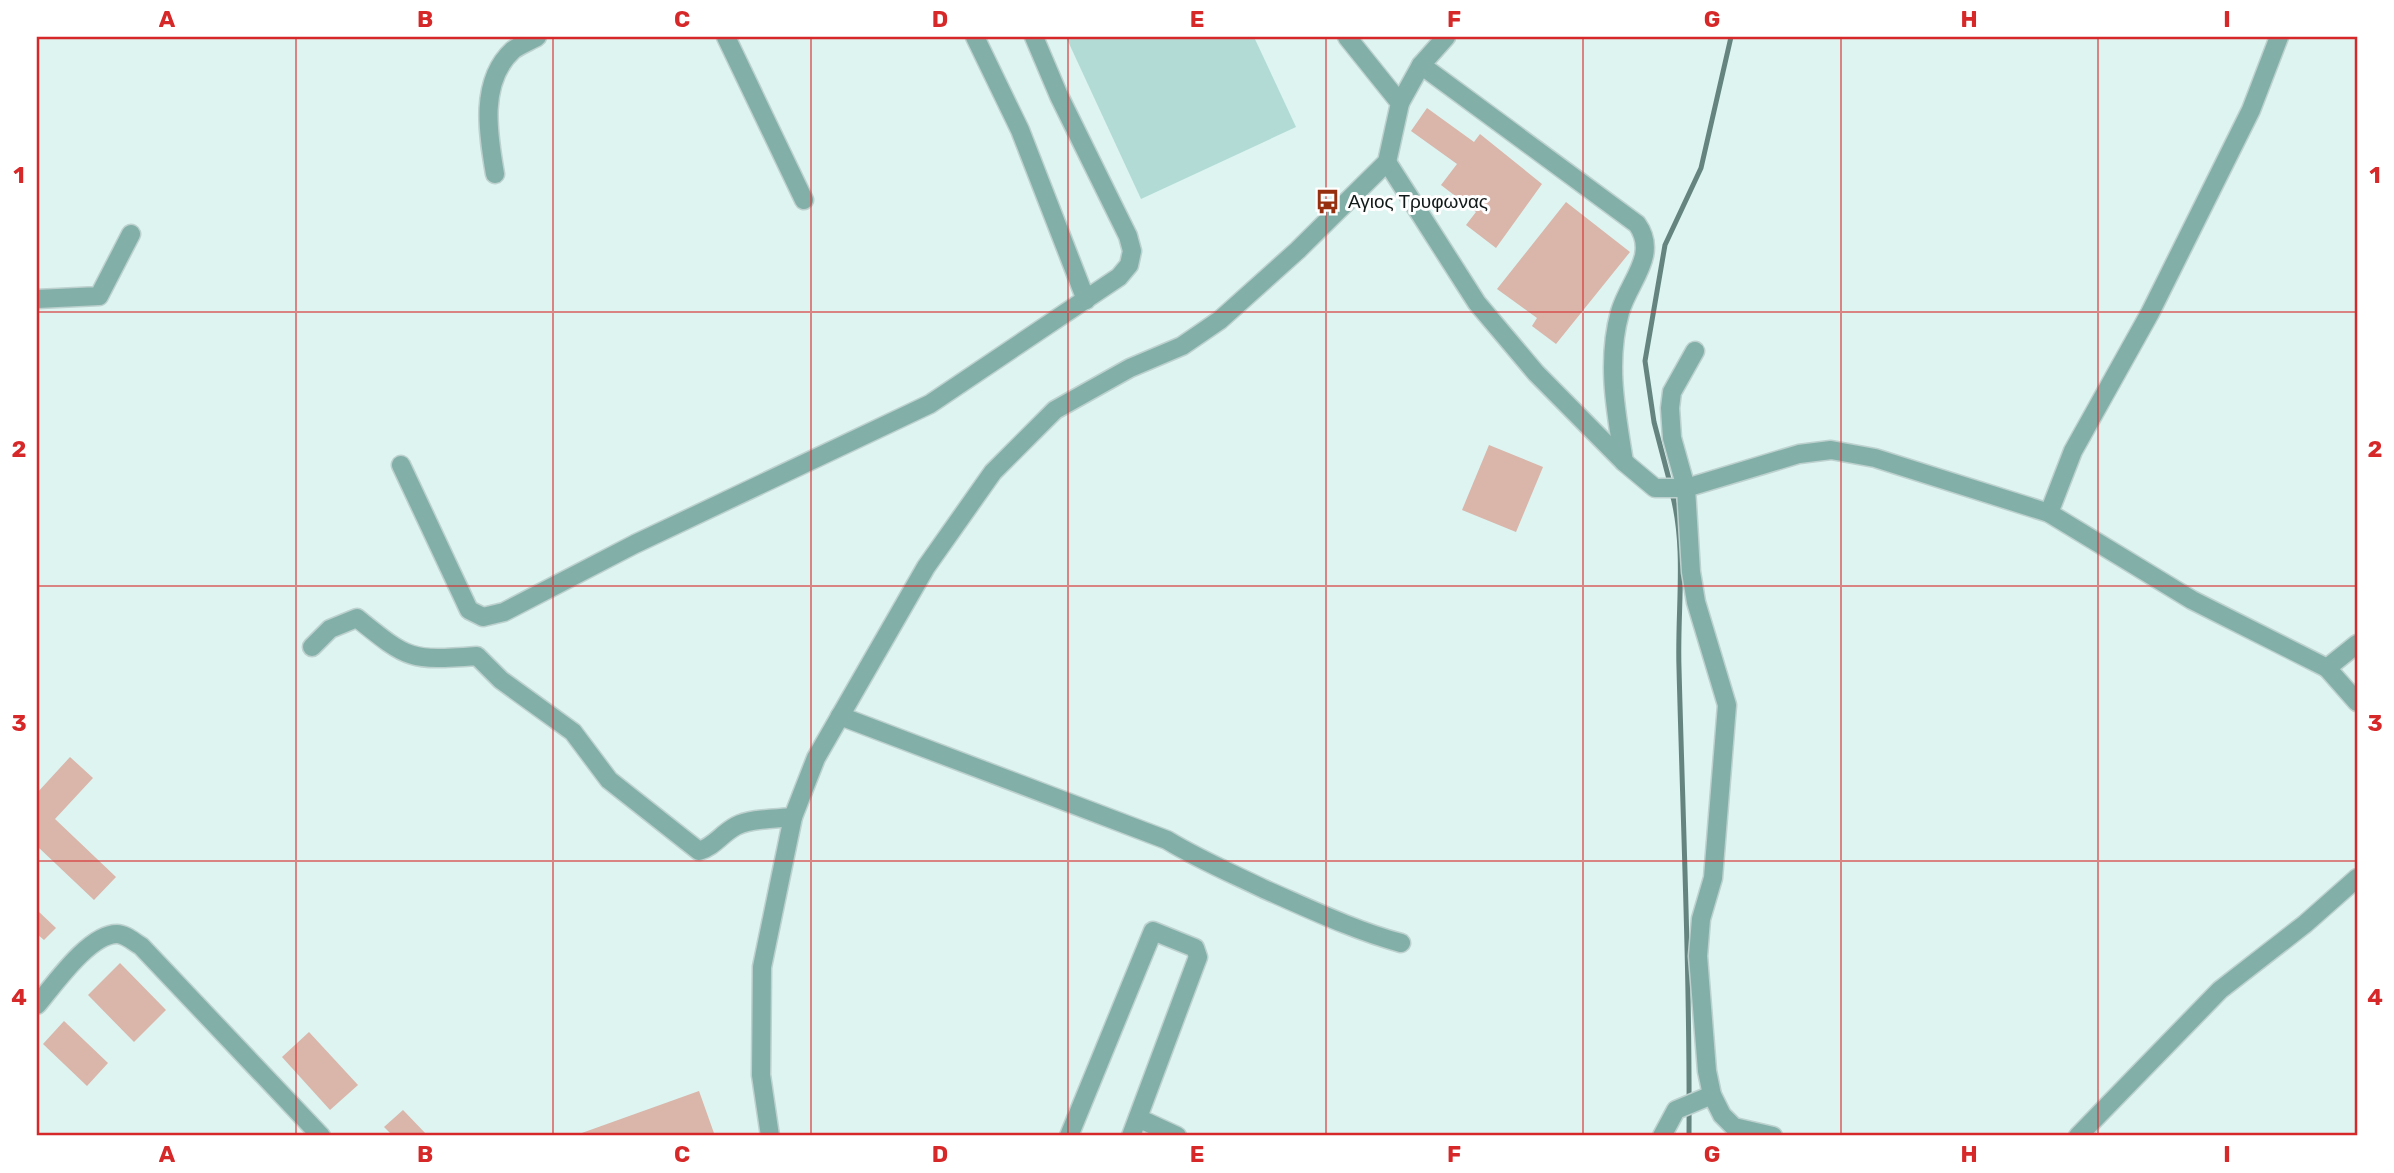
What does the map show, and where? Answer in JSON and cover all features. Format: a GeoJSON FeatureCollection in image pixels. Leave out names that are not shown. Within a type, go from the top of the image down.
{"type":"FeatureCollection","features":[{"type":"Feature","properties":{"kind":"street"},"geometry":{"type":"LineString","coordinates":[[495,174],[487,126],[494,77],[513,51],[537,37]]}},
{"type":"Feature","properties":{"kind":"street"},"geometry":{"type":"LineString","coordinates":[[726,37],[804,200]]}},
{"type":"Feature","properties":{"kind":"street"},"geometry":{"type":"LineString","coordinates":[[975,37],[1020,130],[1086,300]]}},
{"type":"Feature","properties":{"kind":"street"},"geometry":{"type":"LineString","coordinates":[[401,465],[469,610],[483,617],[504,612],[635,544],[930,404],[1086,300],[1119,277],[1129,265],[1132,251],[1128,236],[1059,96],[1034,37]]}},
{"type":"Feature","properties":{"kind":"street"},"geometry":{"type":"LineString","coordinates":[[1347,37],[1400,103]]}},
{"type":"Feature","properties":{"kind":"street"},"geometry":{"type":"LineString","coordinates":[[770,1136],[761,1075],[762,967],[793,817],[816,758],[926,567],[993,472],[1055,411],[1130,368],[1182,346],[1220,320],[1387,162],[1400,103],[1422,65],[1446,37]]}},
{"type":"Feature","properties":{"kind":"street"},"geometry":{"type":"LineString","coordinates":[[2049,513],[2073,451],[2150,313],[2251,110],[2279,37]]}},
{"type":"Feature","properties":{"kind":"street"},"geometry":{"type":"LineString","coordinates":[[1422,65],[1637,223],[1646,236],[1647,251],[1620,312],[1613,355],[1612,381],[1623,462]]}},
{"type":"Feature","properties":{"kind":"street"},"geometry":{"type":"LineString","coordinates":[[1387,162],[1477,303],[1536,373],[1623,462],[1655,488],[1681,489],[1799,454],[1831,450],[1875,458],[2049,513],[2192,600],[2327,668],[2357,702]]}},
{"type":"Feature","properties":{"kind":"street"},"geometry":{"type":"LineString","coordinates":[[37,299],[99,296],[131,234]]}},
{"type":"Feature","properties":{"kind":"street"},"geometry":{"type":"LineString","coordinates":[[1695,351],[1672,392],[1672,438],[1696,602],[1727,705],[1713,878],[1701,919],[1698,956],[1705,1097],[1734,1127],[1773,1136]]}},
{"type":"Feature","properties":{"kind":"street"},"geometry":{"type":"LineString","coordinates":[[312,647],[330,629],[357,618],[397,650],[425,660],[477,656],[501,680],[573,732],[609,780],[699,851],[713,846],[723,833],[740,824],[793,817]]}},
{"type":"Feature","properties":{"kind":"street"},"geometry":{"type":"LineString","coordinates":[[2327,668],[2353,646],[2357,630]]}},
{"type":"Feature","properties":{"kind":"street"},"geometry":{"type":"LineString","coordinates":[[840,716],[1167,840],[1192,855],[1330,919],[1361,932],[1401,943]]}},
{"type":"Feature","properties":{"kind":"street"},"geometry":{"type":"LineString","coordinates":[[2078,1136],[2220,990],[2305,924],[2357,878]]}},
{"type":"Feature","properties":{"kind":"street"},"geometry":{"type":"LineString","coordinates":[[1069,1136],[1153,931],[1195,948],[1198,957],[1131,1136]]}},
{"type":"Feature","properties":{"kind":"street"},"geometry":{"type":"LineString","coordinates":[[37,1005],[82,953],[105,936],[120,934],[141,946],[321,1136]]}},
{"type":"Feature","properties":{"kind":"street"},"geometry":{"type":"LineString","coordinates":[[1662,1136],[1676,1110],[1705,1097]]}},
{"type":"Feature","properties":{"kind":"street"},"geometry":{"type":"LineString","coordinates":[[1138,1118],[1177,1136]]}},
{"type":"Feature","properties":{"kind":"shaded area"},"geometry":{"type":"Polygon","coordinates":[[[1066,37],[1254,37],[1296,127],[1141,199],[1066,37]]]}},
{"type":"Feature","properties":{"kind":"building"},"geometry":{"type":"Polygon","coordinates":[[[1427,108],[1474,142],[1480,134],[1542,184],[1496,248],[1466,225],[1476,212],[1441,185],[1457,164],[1411,131],[1427,108]]]}},
{"type":"Feature","properties":{"kind":"building"},"geometry":{"type":"Polygon","coordinates":[[[1566,202],[1630,252],[1556,344],[1532,326],[1537,318],[1497,289],[1566,202]]]}},
{"type":"Feature","properties":{"kind":"building"},"geometry":{"type":"Polygon","coordinates":[[[1489,445],[1543,467],[1516,532],[1462,510],[1489,445]]]}},
{"type":"Feature","properties":{"kind":"building"},"geometry":{"type":"Polygon","coordinates":[[[70,757],[93,778],[55,819],[116,877],[94,900],[37,846],[37,793],[70,757]]]}},
{"type":"Feature","properties":{"kind":"building"},"geometry":{"type":"Polygon","coordinates":[[[37,910],[56,928],[44,940],[37,934],[37,910]]]}},
{"type":"Feature","properties":{"kind":"building"},"geometry":{"type":"Polygon","coordinates":[[[120,963],[166,1010],[134,1042],[88,995],[120,963]]]}},
{"type":"Feature","properties":{"kind":"building"},"geometry":{"type":"Polygon","coordinates":[[[64,1021],[108,1063],[87,1086],[43,1044],[64,1021]]]}},
{"type":"Feature","properties":{"kind":"building"},"geometry":{"type":"Polygon","coordinates":[[[309,1032],[358,1085],[330,1110],[282,1057],[309,1032]]]}},
{"type":"Feature","properties":{"kind":"building"},"geometry":{"type":"Polygon","coordinates":[[[699,1091],[715,1136],[579,1136],[579,1134],[699,1091]]]}},
{"type":"Feature","properties":{"kind":"building"},"geometry":{"type":"Polygon","coordinates":[[[403,1110],[428,1136],[393,1136],[384,1127],[403,1110]]]}},
{"type":"Feature","properties":{"kind":"waterway"},"geometry":{"type":"LineString","coordinates":[[1670,483],[1654,422],[1645,361],[1665,245],[1701,168],[1731,37]]}},
{"type":"Feature","properties":{"kind":"waterway"},"geometry":{"type":"LineString","coordinates":[[1672,493],[1677,514],[1680,558],[1679,668],[1689,1136]]}},
{"type":"Feature","properties":{"kind":"place","name":"Αγιος Τρυφωνας"},"geometry":{"type":"Point","coordinates":[1328,201]}}]}
